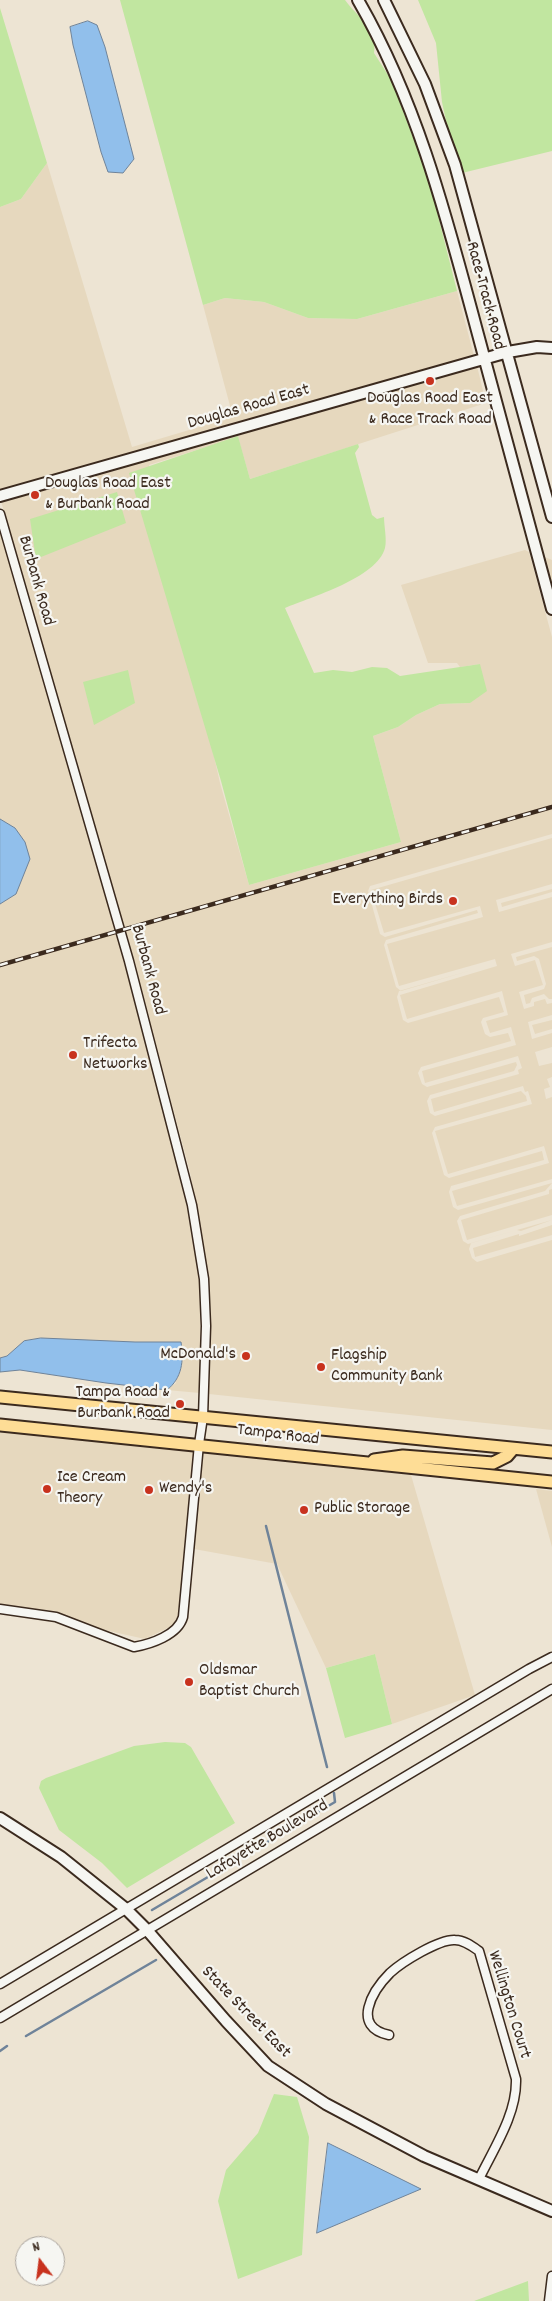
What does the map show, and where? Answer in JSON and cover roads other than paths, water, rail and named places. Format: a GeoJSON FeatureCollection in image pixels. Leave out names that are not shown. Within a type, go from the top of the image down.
{"type":"FeatureCollection","features":[{"type":"Feature","properties":{"kind":"main road","name":"Tampa Road"},"geometry":{"type":"LineString","coordinates":[[0,1397],[552,1452]]}},
{"type":"Feature","properties":{"kind":"main road","name":"Tampa Road"},"geometry":{"type":"LineString","coordinates":[[0,1425],[549,1481]]}},
{"type":"Feature","properties":{"kind":"main road"},"geometry":{"type":"LineString","coordinates":[[357,1462],[403,1456],[493,1463],[507,1456],[513,1448]]}},
{"type":"Feature","properties":{"kind":"street","name":"Race Track Road"},"geometry":{"type":"LineString","coordinates":[[358,0],[398,80],[426,151],[441,196],[552,609]]}},
{"type":"Feature","properties":{"kind":"street","name":"Race Track Road"},"geometry":{"type":"LineString","coordinates":[[384,0],[425,84],[444,133],[468,208],[552,516]]}},
{"type":"Feature","properties":{"kind":"street","name":"Douglas Road East"},"geometry":{"type":"LineString","coordinates":[[0,496],[508,352],[537,347],[552,348]]}},
{"type":"Feature","properties":{"kind":"street","name":"Burbank Road"},"geometry":{"type":"LineString","coordinates":[[0,514],[129,961],[185,1172],[204,1279],[205,1378],[184,1616],[174,1631],[152,1642],[134,1647],[56,1617],[0,1609]]}},
{"type":"Feature","properties":{"kind":"street","name":"Lafayette Boulevard"},"geometry":{"type":"LineString","coordinates":[[0,1984],[520,1674],[552,1657]]}},
{"type":"Feature","properties":{"kind":"street","name":"Lafayette Boulevard"},"geometry":{"type":"LineString","coordinates":[[0,2018],[552,1689]]}},
{"type":"Feature","properties":{"kind":"street","name":"State Street East"},"geometry":{"type":"LineString","coordinates":[[0,1818],[61,1858],[126,1909],[147,1930],[226,2022],[268,2066],[334,2108],[424,2156],[552,2211]]}},
{"type":"Feature","properties":{"kind":"street","name":"Wellington Court"},"geometry":{"type":"LineString","coordinates":[[388,2035],[381,2034],[370,2027],[366,2017],[371,2002],[390,1973],[442,1941],[456,1940],[470,1944],[479,1951],[516,2079],[516,2095],[512,2108],[479,2179]]}},
{"type":"Feature","properties":{"kind":"street"},"geometry":{"type":"LineString","coordinates":[[548,2301],[552,2276]]}},
{"type":"Feature","properties":{"kind":"water"},"geometry":{"type":"Polygon","coordinates":[[[88,21],[97,25],[105,47],[134,159],[123,173],[108,172],[73,45],[70,27],[88,21]]]}},
{"type":"Feature","properties":{"kind":"water"},"geometry":{"type":"Polygon","coordinates":[[[0,819],[15,828],[25,842],[30,859],[16,894],[0,904],[0,819]]]}},
{"type":"Feature","properties":{"kind":"water"},"geometry":{"type":"Polygon","coordinates":[[[41,1338],[181,1342],[181,1369],[176,1380],[167,1390],[20,1370],[0,1372],[0,1358],[7,1356],[24,1341],[41,1338]]]}},
{"type":"Feature","properties":{"kind":"water"},"geometry":{"type":"Polygon","coordinates":[[[328,2143],[421,2189],[317,2233],[328,2143]]]}},
{"type":"Feature","properties":{"kind":"waterway"},"geometry":{"type":"LineString","coordinates":[[266,1526],[327,1767]]}},
{"type":"Feature","properties":{"kind":"waterway"},"geometry":{"type":"LineString","coordinates":[[152,1910],[335,1802],[334,1793]]}},
{"type":"Feature","properties":{"kind":"waterway"},"geometry":{"type":"LineString","coordinates":[[26,2036],[156,1960]]}},
{"type":"Feature","properties":{"kind":"waterway"},"geometry":{"type":"LineString","coordinates":[[0,2051],[7,2046]]}},
{"type":"Feature","properties":{"kind":"railway"},"geometry":{"type":"LineString","coordinates":[[0,965],[552,807]]}},
{"type":"Feature","properties":{"kind":"place","name":"Douglas Road East & Race Track Road"},"geometry":{"type":"Point","coordinates":[430,381]}},
{"type":"Feature","properties":{"kind":"place","name":"Douglas Road East & Burbank Road"},"geometry":{"type":"Point","coordinates":[35,495]}},
{"type":"Feature","properties":{"kind":"place","name":"Everything Birds"},"geometry":{"type":"Point","coordinates":[453,901]}},
{"type":"Feature","properties":{"kind":"place","name":"Trifecta Networks"},"geometry":{"type":"Point","coordinates":[73,1055]}},
{"type":"Feature","properties":{"kind":"place","name":"McDonald's"},"geometry":{"type":"Point","coordinates":[246,1356]}},
{"type":"Feature","properties":{"kind":"place","name":"Flagship Community Bank"},"geometry":{"type":"Point","coordinates":[321,1367]}},
{"type":"Feature","properties":{"kind":"place","name":"Tampa Road & Burbank Road"},"geometry":{"type":"Point","coordinates":[180,1404]}},
{"type":"Feature","properties":{"kind":"place","name":"Ice Cream Theory"},"geometry":{"type":"Point","coordinates":[47,1489]}},
{"type":"Feature","properties":{"kind":"place","name":"Wendy's"},"geometry":{"type":"Point","coordinates":[149,1490]}},
{"type":"Feature","properties":{"kind":"place","name":"Public Storage"},"geometry":{"type":"Point","coordinates":[304,1510]}},
{"type":"Feature","properties":{"kind":"place","name":"Oldsmar Baptist Church"},"geometry":{"type":"Point","coordinates":[189,1682]}}]}
